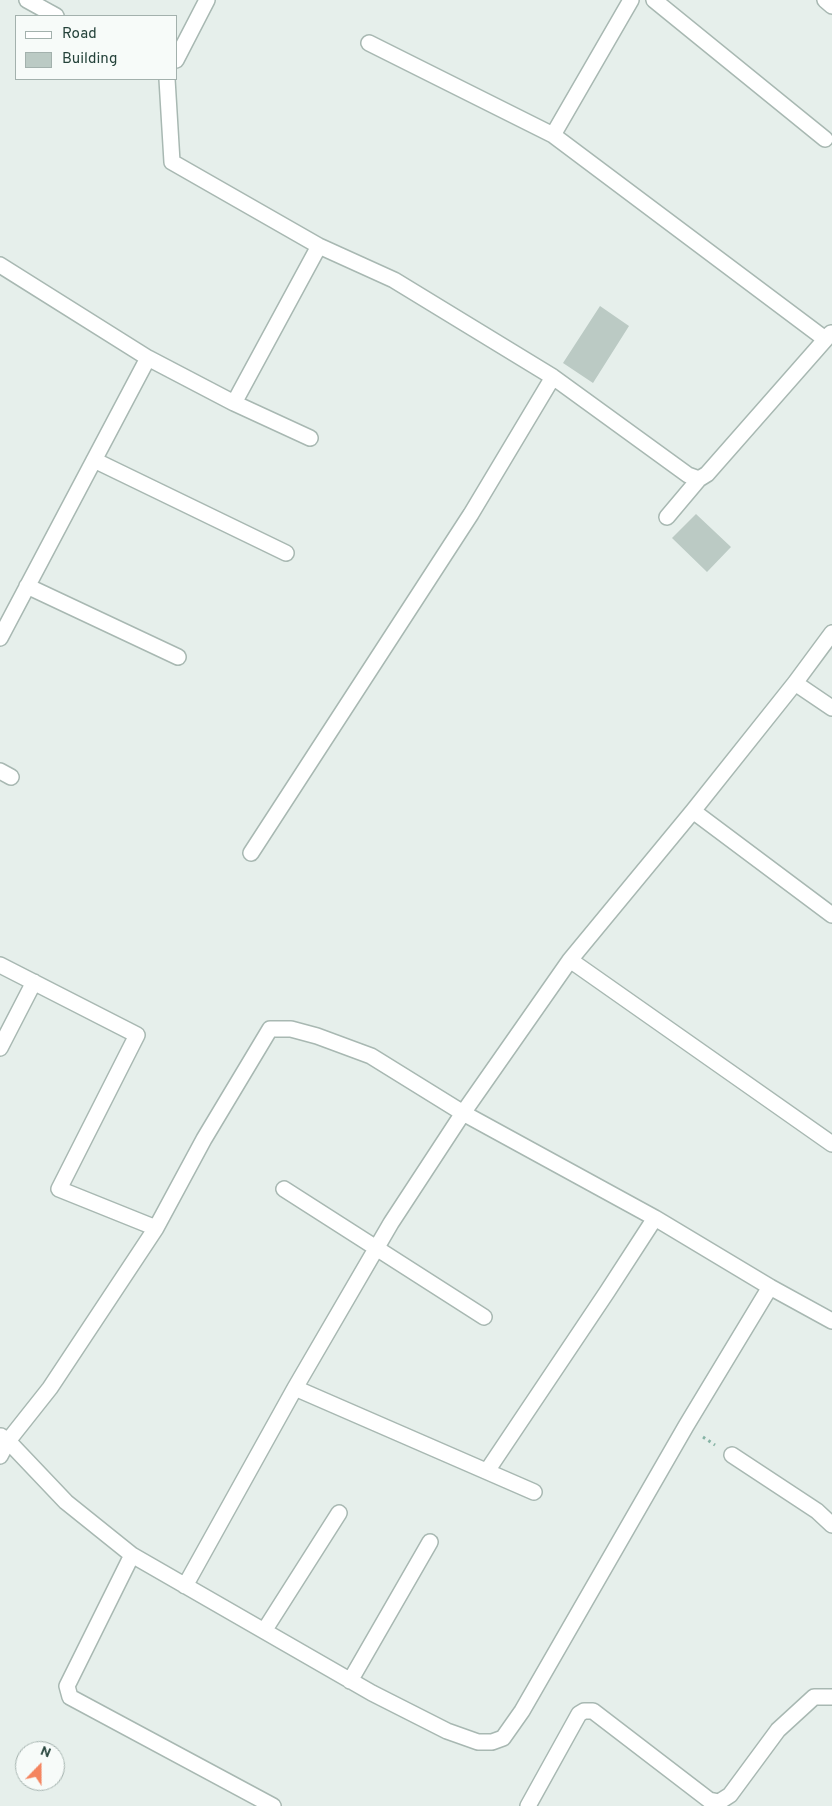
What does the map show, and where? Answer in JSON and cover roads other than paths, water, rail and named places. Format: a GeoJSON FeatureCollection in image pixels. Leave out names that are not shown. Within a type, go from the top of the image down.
{"type":"FeatureCollection","features":[{"type":"Feature","properties":{"kind":"street"},"geometry":{"type":"LineString","coordinates":[[27,0],[54,15]]}},
{"type":"Feature","properties":{"kind":"street"},"geometry":{"type":"LineString","coordinates":[[178,56],[207,0]]}},
{"type":"Feature","properties":{"kind":"street"},"geometry":{"type":"LineString","coordinates":[[552,135],[631,0]]}},
{"type":"Feature","properties":{"kind":"street"},"geometry":{"type":"LineString","coordinates":[[654,0],[825,139]]}},
{"type":"Feature","properties":{"kind":"street"},"geometry":{"type":"LineString","coordinates":[[825,0],[832,6]]}},
{"type":"Feature","properties":{"kind":"street"},"geometry":{"type":"LineString","coordinates":[[369,43],[552,135],[828,335],[667,517]]}},
{"type":"Feature","properties":{"kind":"street"},"geometry":{"type":"LineString","coordinates":[[167,80],[172,162],[319,246],[394,280],[553,377],[688,475],[699,479]]}},
{"type":"Feature","properties":{"kind":"street"},"geometry":{"type":"LineString","coordinates":[[234,403],[319,246]]}},
{"type":"Feature","properties":{"kind":"street"},"geometry":{"type":"LineString","coordinates":[[0,265],[148,358],[234,403],[310,438]]}},
{"type":"Feature","properties":{"kind":"street"},"geometry":{"type":"LineString","coordinates":[[0,638],[148,358]]}},
{"type":"Feature","properties":{"kind":"street"},"geometry":{"type":"LineString","coordinates":[[251,853],[471,514],[553,377]]}},
{"type":"Feature","properties":{"kind":"street"},"geometry":{"type":"LineString","coordinates":[[94,460],[286,553]]}},
{"type":"Feature","properties":{"kind":"street"},"geometry":{"type":"LineString","coordinates":[[27,586],[178,657]]}},
{"type":"Feature","properties":{"kind":"street"},"geometry":{"type":"LineString","coordinates":[[185,1586],[294,1388],[377,1248],[463,1113],[570,960],[693,811],[795,683],[832,633]]}},
{"type":"Feature","properties":{"kind":"street"},"geometry":{"type":"LineString","coordinates":[[795,683],[832,708]]}},
{"type":"Feature","properties":{"kind":"street"},"geometry":{"type":"LineString","coordinates":[[693,811],[832,915]]}},
{"type":"Feature","properties":{"kind":"street"},"geometry":{"type":"LineString","coordinates":[[570,960],[832,1144]]}},
{"type":"Feature","properties":{"kind":"street"},"geometry":{"type":"LineString","coordinates":[[0,966],[137,1035],[59,1189],[156,1228]]}},
{"type":"Feature","properties":{"kind":"street"},"geometry":{"type":"LineString","coordinates":[[0,1048],[34,982]]}},
{"type":"Feature","properties":{"kind":"street"},"geometry":{"type":"LineString","coordinates":[[0,1456],[4,1438],[50,1388],[156,1228],[204,1139],[270,1029],[291,1029],[317,1036],[371,1056],[463,1113],[654,1218],[770,1287],[832,1321]]}},
{"type":"Feature","properties":{"kind":"street"},"geometry":{"type":"LineString","coordinates":[[284,1189],[484,1317]]}},
{"type":"Feature","properties":{"kind":"street"},"geometry":{"type":"LineString","coordinates":[[487,1471],[607,1292],[654,1218]]}},
{"type":"Feature","properties":{"kind":"street"},"geometry":{"type":"LineString","coordinates":[[4,1438],[66,1502],[132,1555],[350,1681],[446,1730],[478,1742],[492,1742],[503,1738],[522,1711],[686,1426],[770,1287]]}},
{"type":"Feature","properties":{"kind":"street"},"geometry":{"type":"LineString","coordinates":[[294,1388],[534,1492]]}},
{"type":"Feature","properties":{"kind":"street"},"geometry":{"type":"LineString","coordinates":[[732,1456],[817,1511],[832,1525]]}},
{"type":"Feature","properties":{"kind":"street"},"geometry":{"type":"LineString","coordinates":[[264,1631],[339,1513]]}},
{"type":"Feature","properties":{"kind":"street"},"geometry":{"type":"LineString","coordinates":[[350,1681],[430,1542]]}},
{"type":"Feature","properties":{"kind":"street"},"geometry":{"type":"LineString","coordinates":[[132,1555],[67,1686],[70,1697],[274,1806]]}},
{"type":"Feature","properties":{"kind":"street"},"geometry":{"type":"LineString","coordinates":[[528,1806],[579,1714],[584,1711],[592,1711],[710,1800],[719,1802],[730,1796],[778,1730],[814,1697],[832,1697]]}}]}
